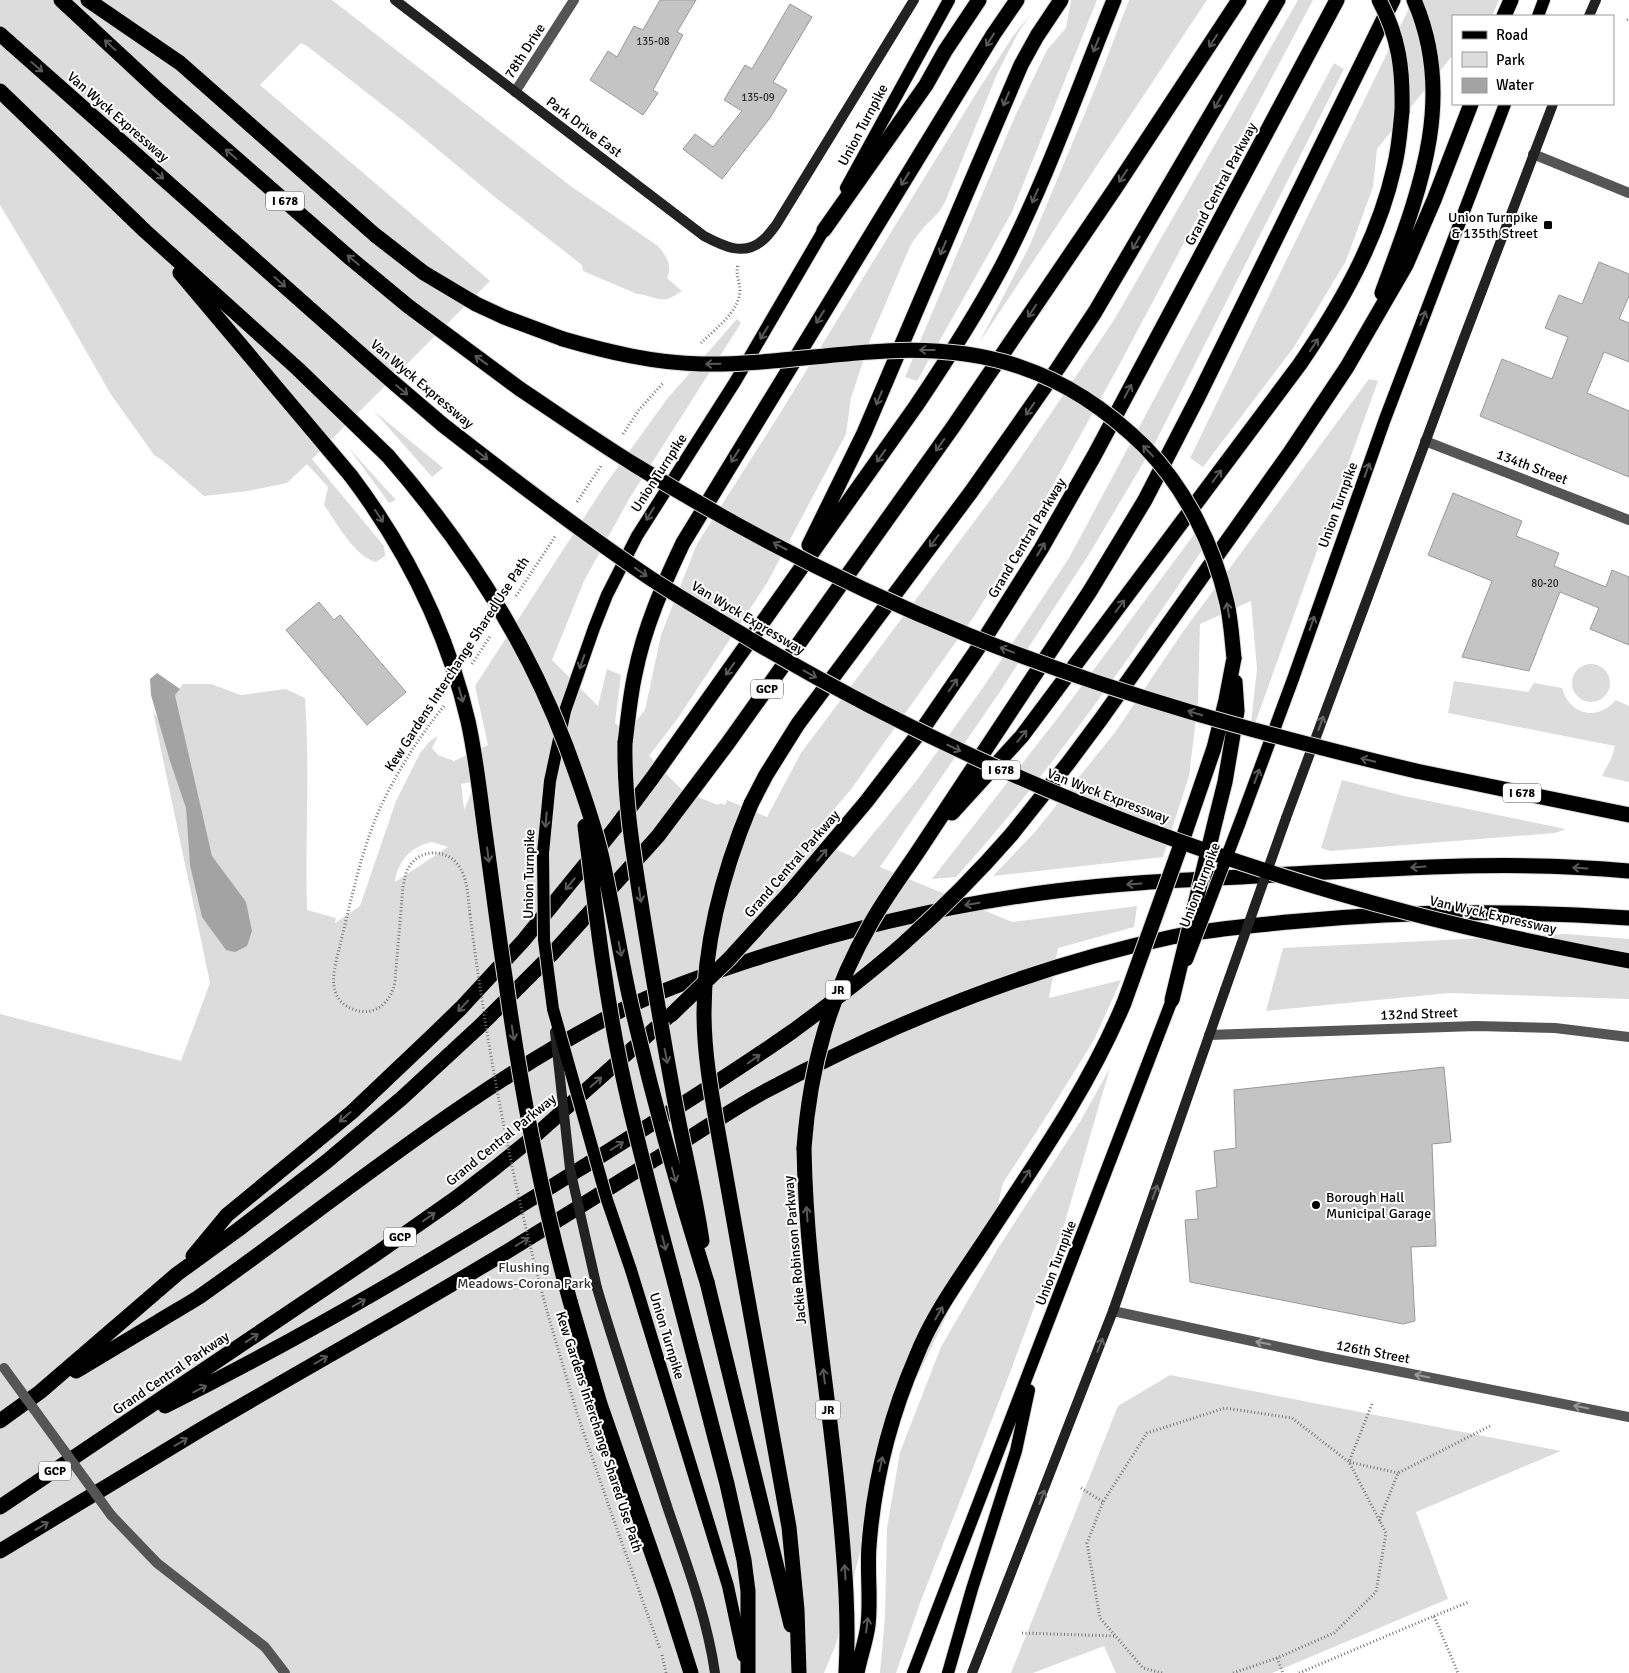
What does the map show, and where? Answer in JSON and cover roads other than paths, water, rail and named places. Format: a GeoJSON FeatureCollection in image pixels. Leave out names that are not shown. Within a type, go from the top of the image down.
{"type":"FeatureCollection","features":[{"type":"Feature","properties":{"kind":"highway","name":"I 678"},"geometry":{"type":"LineString","coordinates":[[62,0],[158,90],[350,258],[408,306],[520,389],[635,465],[797,556],[968,635],[1052,667],[1161,703],[1319,748],[1416,771],[1629,815]]}},
{"type":"Feature","properties":{"kind":"highway"},"geometry":{"type":"LineString","coordinates":[[88,0],[180,63],[375,235],[424,273],[467,299],[497,314],[592,348],[648,359],[700,364],[764,361],[872,351],[938,350],[966,353],[1018,365],[1062,384],[1106,413],[1137,439],[1170,476],[1186,500],[1203,533],[1217,568],[1227,604],[1234,658],[1237,711],[1225,782],[1172,1000]]}},
{"type":"Feature","properties":{"kind":"highway"},"geometry":{"type":"LineString","coordinates":[[824,230],[926,85],[979,0]]}},
{"type":"Feature","properties":{"kind":"highway"},"geometry":{"type":"LineString","coordinates":[[707,1282],[697,1209],[663,1039],[626,805],[625,743],[635,673],[644,636],[656,603],[683,543],[983,51],[1017,0]]}},
{"type":"Feature","properties":{"kind":"highway"},"geometry":{"type":"LineString","coordinates":[[177,1274],[228,1215],[358,1106],[461,1008],[523,941],[591,858],[653,777],[921,398],[982,302],[1020,230],[1114,0]]}},
{"type":"Feature","properties":{"kind":"highway","name":"GCP"},"geometry":{"type":"LineString","coordinates":[[0,1421],[40,1392],[177,1274],[239,1229],[370,1126],[444,1060],[552,954],[658,836],[734,736],[958,419],[1156,128],[1239,0]]}},
{"type":"Feature","properties":{"kind":"highway"},"geometry":{"type":"LineString","coordinates":[[799,1673],[795,1580],[789,1527],[709,1077],[704,1014],[706,972],[711,933],[718,901],[738,836],[751,804],[766,775],[798,724],[982,476],[1058,368],[1100,304],[1278,0]]}},
{"type":"Feature","properties":{"kind":"highway","name":"Grand Central Parkway"},"geometry":{"type":"LineString","coordinates":[[0,1507],[376,1254],[495,1168],[537,1134],[671,1015],[728,960],[790,892],[871,796],[926,724],[985,638],[1041,549],[1086,471],[1337,0]]}},
{"type":"Feature","properties":{"kind":"highway"},"geometry":{"type":"LineString","coordinates":[[919,850],[1022,736],[1323,331],[1375,228],[1395,165],[1402,111],[1400,60],[1388,18],[1378,0]]}},
{"type":"Feature","properties":{"kind":"highway"},"geometry":{"type":"LineString","coordinates":[[919,850],[1090,591],[1145,500],[1195,403],[1393,0]]}},
{"type":"Feature","properties":{"kind":"highway"},"geometry":{"type":"LineString","coordinates":[[1368,330],[1410,219],[1421,181],[1433,123],[1433,68],[1422,18],[1414,0]]}},
{"type":"Feature","properties":{"kind":"highway"},"geometry":{"type":"LineString","coordinates":[[1504,15],[1510,0]]}},
{"type":"Feature","properties":{"kind":"highway"},"geometry":{"type":"LineString","coordinates":[[779,601],[864,433],[1021,65],[1037,36],[1058,5]]}},
{"type":"Feature","properties":{"kind":"highway","name":"Van Wyck Expressway"},"geometry":{"type":"LineString","coordinates":[[0,34],[443,425],[542,500],[652,579],[718,620],[844,693],[976,759],[1112,817],[1265,870],[1409,912],[1496,934],[1629,961]]}},
{"type":"Feature","properties":{"kind":"highway"},"geometry":{"type":"LineString","coordinates":[[0,91],[145,231],[333,401],[388,456],[441,521],[487,588],[526,657],[548,701],[579,782],[602,856],[638,1034],[685,1212],[707,1282],[799,1657]]}},
{"type":"Feature","properties":{"kind":"highway"},"geometry":{"type":"LineString","coordinates":[[110,1434],[243,1368],[410,1274],[751,1061],[862,978],[904,943],[962,888],[1011,835],[1074,755],[1291,451],[1347,367],[1406,265],[1420,235],[1471,105]]}},
{"type":"Feature","properties":{"kind":"highway"},"geometry":{"type":"LineString","coordinates":[[145,231],[351,476],[376,510],[415,575],[440,632],[468,720],[474,752],[522,1093],[541,1186],[570,1301],[600,1404],[666,1594],[691,1673]]}},
{"type":"Feature","properties":{"kind":"highway"},"geometry":{"type":"LineString","coordinates":[[857,1673],[868,1625],[869,1548],[878,1480],[884,1447],[894,1414],[916,1355],[949,1296],[1080,1092],[1107,1042],[1124,1003],[1214,748],[1234,658]]}},
{"type":"Feature","properties":{"kind":"highway"},"geometry":{"type":"LineString","coordinates":[[579,782],[604,969],[631,1112],[727,1484],[744,1560],[748,1590],[747,1673]]}},
{"type":"Feature","properties":{"kind":"highway","name":"Jackie Robinson Parkway"},"geometry":{"type":"LineString","coordinates":[[846,1673],[847,1602],[844,1557],[836,1467],[807,1222],[804,1148],[807,1113],[818,1050],[841,982],[872,921],[919,850]]}},
{"type":"Feature","properties":{"kind":"highway"},"geometry":{"type":"LineString","coordinates":[[40,1392],[195,1299],[394,1153],[468,1101],[541,1055],[619,1011],[649,997],[715,972],[788,948],[882,923],[969,905],[1089,887],[1438,866],[1538,865],[1629,871]]}},
{"type":"Feature","properties":{"kind":"highway"},"geometry":{"type":"LineString","coordinates":[[0,1551],[184,1440],[505,1252],[757,1095],[855,1045],[987,990],[1041,971],[1128,947],[1176,936],[1228,928],[1329,918],[1435,913],[1500,912],[1629,918]]}},
{"type":"Feature","properties":{"kind":"main road","name":"Park Drive East"},"geometry":{"type":"LineString","coordinates":[[394,0],[704,236],[742,250],[754,246],[764,239]]}},
{"type":"Feature","properties":{"kind":"main road","name":"Union Turnpike"},"geometry":{"type":"LineString","coordinates":[[764,239],[786,209],[914,0]]}},
{"type":"Feature","properties":{"kind":"main road","name":"Union Turnpike"},"geometry":{"type":"LineString","coordinates":[[715,1673],[691,1577],[617,1355],[597,1288],[570,1169],[544,940],[543,854],[550,781],[565,711],[594,628],[607,595],[637,536],[735,382],[824,230],[949,0]]}},
{"type":"Feature","properties":{"kind":"main road"},"geometry":{"type":"LineString","coordinates":[[1538,15],[1544,0]]}},
{"type":"Feature","properties":{"kind":"main road"},"geometry":{"type":"LineString","coordinates":[[1589,15],[1596,0]]}},
{"type":"Feature","properties":{"kind":"main road","name":"Union Turnpike"},"geometry":{"type":"LineString","coordinates":[[913,1673],[1240,822],[1293,679],[1388,410],[1505,105]]}},
{"type":"Feature","properties":{"kind":"main road"},"geometry":{"type":"LineString","coordinates":[[972,1673],[1113,1311],[1286,818],[1425,441],[1553,105]]}},
{"type":"Feature","properties":{"kind":"main road","name":"Union Turnpike"},"geometry":{"type":"LineString","coordinates":[[553,1009],[607,1200],[631,1270],[728,1586],[747,1673]]}},
{"type":"Feature","properties":{"kind":"main road"},"geometry":{"type":"LineString","coordinates":[[948,1673],[972,1589],[1016,1451],[1038,1351]]}},
{"type":"Feature","properties":{"kind":"street","name":"78th Drive"},"geometry":{"type":"LineString","coordinates":[[515,92],[574,0]]}},
{"type":"Feature","properties":{"kind":"street"},"geometry":{"type":"LineString","coordinates":[[1533,154],[1629,193]]}},
{"type":"Feature","properties":{"kind":"street","name":"134th Street"},"geometry":{"type":"LineString","coordinates":[[1425,441],[1629,520]]}},
{"type":"Feature","properties":{"kind":"street","name":"132nd Street"},"geometry":{"type":"LineString","coordinates":[[1209,1035],[1476,1026],[1555,1028],[1629,1037]]}},
{"type":"Feature","properties":{"kind":"street","name":"126th Street"},"geometry":{"type":"LineString","coordinates":[[1113,1311],[1320,1356],[1629,1417]]}},
{"type":"Feature","properties":{"kind":"street"},"geometry":{"type":"LineString","coordinates":[[2,1365],[111,1515],[157,1563],[265,1647],[285,1673]]}},
{"type":"Feature","properties":{"kind":"water"},"geometry":{"type":"Polygon","coordinates":[[[157,673],[180,689],[175,695],[212,856],[246,902],[252,931],[247,946],[235,952],[226,950],[202,917],[190,865],[186,808],[151,695],[150,679],[157,673]]]}},
{"type":"Feature","properties":{"kind":"place","name":"Union Turnpike & 135th Street"},"geometry":{"type":"Point","coordinates":[1548,225]}},
{"type":"Feature","properties":{"kind":"place","name":"Borough Hall Municipal Garage"},"geometry":{"type":"Point","coordinates":[1316,1205]}},
{"type":"Feature","properties":{"kind":"park label","name":"Flushing Meadows-Corona Park"},"geometry":{"type":"Point","coordinates":[524,1276]}}]}
